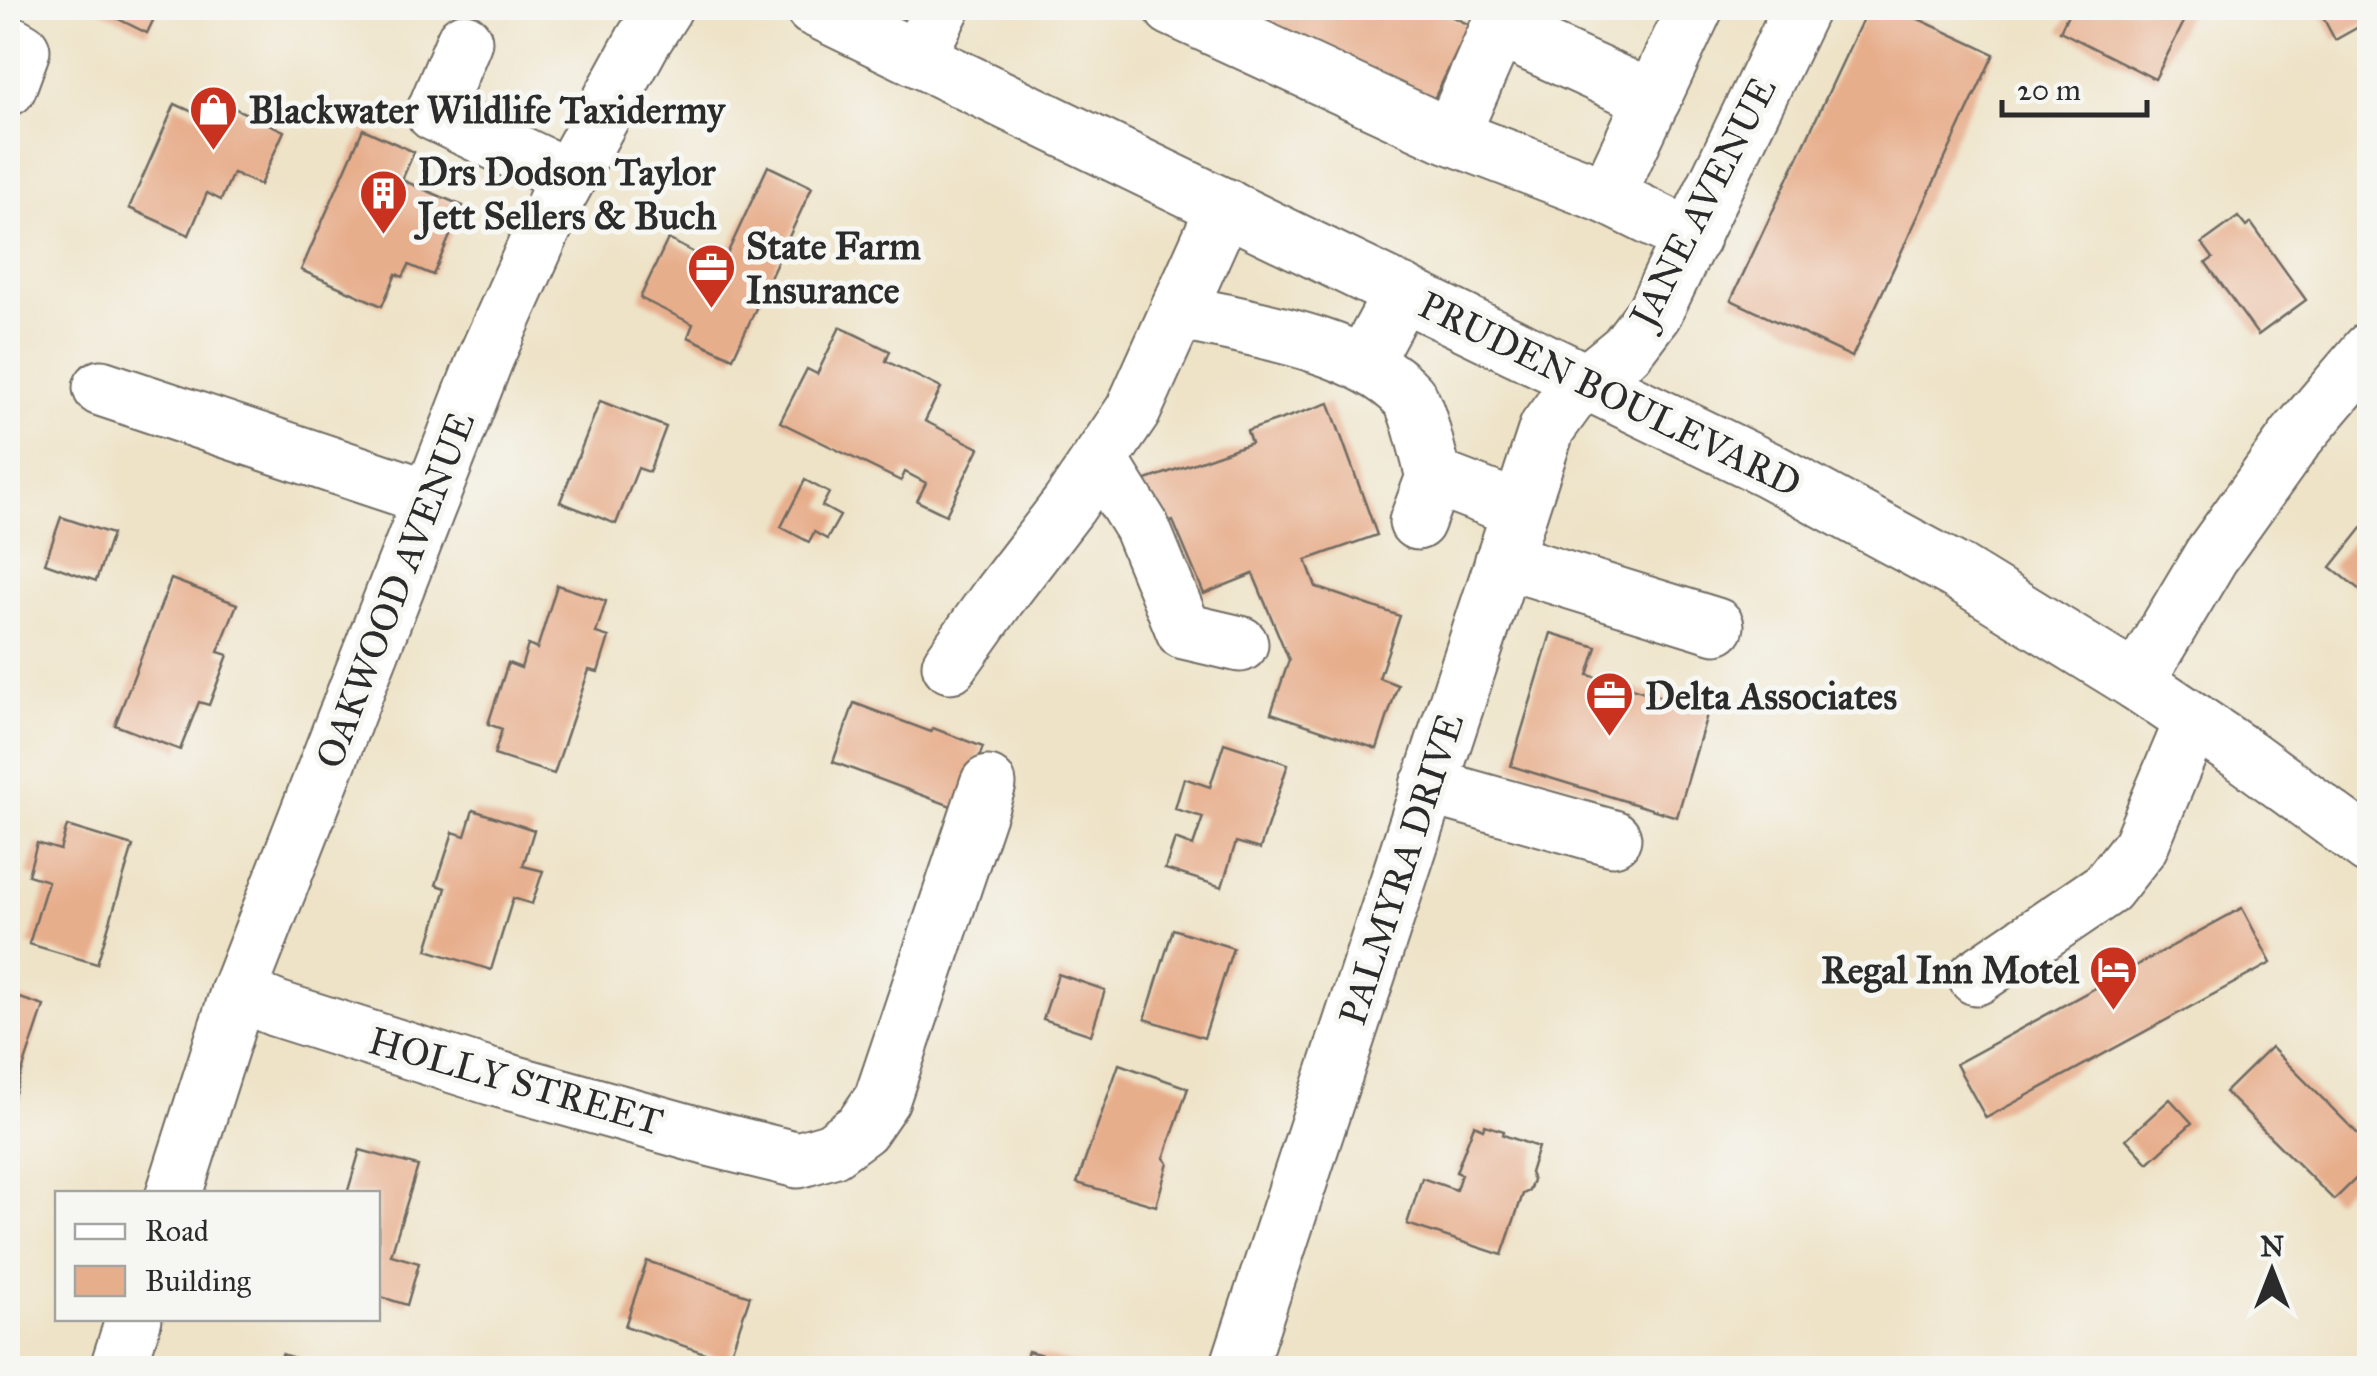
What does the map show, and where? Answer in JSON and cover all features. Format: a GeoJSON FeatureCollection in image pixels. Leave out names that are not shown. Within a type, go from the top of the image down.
{"type":"FeatureCollection","features":[{"type":"Feature","properties":{"kind":"street","name":"OAKWOOD AVENUE"},"geometry":{"type":"LineString","coordinates":[[175,1191],[238,993],[486,357],[558,196],[664,8]]}},
{"type":"Feature","properties":{"kind":"street","name":"PRUDEN BOULEVARD"},"geometry":{"type":"LineString","coordinates":[[813,8],[1769,470],[1956,570],[2193,720],[2370,847]]}},
{"type":"Feature","properties":{"kind":"street"},"geometry":{"type":"LineString","coordinates":[[917,58],[942,8]]}},
{"type":"Feature","properties":{"kind":"street"},"geometry":{"type":"LineString","coordinates":[[1172,8],[1451,136],[1607,196],[1692,238]]}},
{"type":"Feature","properties":{"kind":"street"},"geometry":{"type":"LineString","coordinates":[[1607,196],[1695,8]]}},
{"type":"Feature","properties":{"kind":"street","name":"JANE AVENUE"},"geometry":{"type":"LineString","coordinates":[[1586,382],[1626,350],[1654,313],[1801,8]]}},
{"type":"Feature","properties":{"kind":"street"},"geometry":{"type":"LineString","coordinates":[[1451,136],[1503,18],[1653,98]]}},
{"type":"Feature","properties":{"kind":"street"},"geometry":{"type":"LineString","coordinates":[[8,42],[22,50],[8,88]]}},
{"type":"Feature","properties":{"kind":"street"},"geometry":{"type":"LineString","coordinates":[[464,42],[434,113],[568,178]]}},
{"type":"Feature","properties":{"kind":"street"},"geometry":{"type":"LineString","coordinates":[[950,666],[1133,410],[1224,206]]}},
{"type":"Feature","properties":{"kind":"street"},"geometry":{"type":"LineString","coordinates":[[1364,362],[1402,292]]}},
{"type":"Feature","properties":{"kind":"street"},"geometry":{"type":"LineString","coordinates":[[1177,312],[1287,336],[1364,362],[1411,398],[1426,499],[1716,626]]}},
{"type":"Feature","properties":{"kind":"street"},"geometry":{"type":"LineString","coordinates":[[2136,682],[2211,556],[2296,436],[2370,350]]}},
{"type":"Feature","properties":{"kind":"street","name":"PALMYRA DRIVE"},"geometry":{"type":"LineString","coordinates":[[1238,1368],[1548,428],[1571,395],[1586,382]]}},
{"type":"Feature","properties":{"kind":"street"},"geometry":{"type":"LineString","coordinates":[[101,388],[431,498]]}},
{"type":"Feature","properties":{"kind":"street"},"geometry":{"type":"LineString","coordinates":[[1100,460],[1141,526],[1184,631],[1240,644]]}},
{"type":"Feature","properties":{"kind":"street"},"geometry":{"type":"LineString","coordinates":[[1976,977],[2107,888],[2140,846],[2193,720]]}},
{"type":"Feature","properties":{"kind":"street","name":"HOLLY STREET"},"geometry":{"type":"LineString","coordinates":[[238,993],[492,1077],[798,1160],[832,1150],[862,1128],[882,1099],[988,784]]}},
{"type":"Feature","properties":{"kind":"street"},"geometry":{"type":"LineString","coordinates":[[1428,786],[1614,838]]}},
{"type":"Feature","properties":{"kind":"street"},"geometry":{"type":"LineString","coordinates":[[118,1368],[133,1321]]}},
{"type":"Feature","properties":{"kind":"building"},"geometry":{"type":"Polygon","coordinates":[[[96,8],[159,8],[147,33],[96,8]]]}},
{"type":"Feature","properties":{"kind":"building"},"geometry":{"type":"Polygon","coordinates":[[[1238,8],[1434,8],[1470,25],[1433,101],[1238,8]]]}},
{"type":"Feature","properties":{"kind":"building"},"geometry":{"type":"Polygon","coordinates":[[[1868,8],[1895,8],[1994,54],[1852,357],[1731,300],[1868,8]]]}},
{"type":"Feature","properties":{"kind":"building"},"geometry":{"type":"Polygon","coordinates":[[[2071,8],[2191,8],[2155,79],[2060,31],[2071,8]]]}},
{"type":"Feature","properties":{"kind":"building"},"geometry":{"type":"Polygon","coordinates":[[[2318,8],[2362,8],[2369,21],[2335,40],[2318,8]]]}},
{"type":"Feature","properties":{"kind":"building","name":"Blackwater Wildlife Taxidermy"},"geometry":{"type":"Polygon","coordinates":[[[175,104],[217,123],[225,104],[284,131],[260,185],[233,173],[221,200],[207,193],[189,235],[129,208],[175,104]]]}},
{"type":"Feature","properties":{"kind":"building","name":"Drs Dodson Taylor Jett Sellers & Buch"},"geometry":{"type":"Polygon","coordinates":[[[363,129],[414,152],[402,180],[463,206],[433,275],[409,265],[403,277],[396,274],[382,306],[301,270],[363,129]]]}},
{"type":"Feature","properties":{"kind":"building","name":"State Farm Insurance"},"geometry":{"type":"Polygon","coordinates":[[[768,166],[812,187],[733,358],[688,337],[693,324],[640,298],[668,239],[721,267],[768,166]]]}},
{"type":"Feature","properties":{"kind":"building"},"geometry":{"type":"Polygon","coordinates":[[[2238,217],[2246,227],[2251,223],[2306,300],[2258,335],[2206,263],[2213,258],[2202,243],[2238,217]]]}},
{"type":"Feature","properties":{"kind":"building"},"geometry":{"type":"Polygon","coordinates":[[[840,327],[890,351],[886,361],[941,388],[925,421],[979,448],[946,515],[917,501],[926,483],[905,472],[901,481],[780,422],[807,369],[817,374],[840,327]]]}},
{"type":"Feature","properties":{"kind":"building"},"geometry":{"type":"Polygon","coordinates":[[[600,401],[666,427],[649,472],[638,468],[616,524],[560,502],[600,401]]]}},
{"type":"Feature","properties":{"kind":"building"},"geometry":{"type":"Polygon","coordinates":[[[1329,403],[1377,535],[1306,560],[1316,587],[1400,616],[1379,678],[1398,685],[1377,749],[1271,713],[1289,660],[1253,574],[1204,594],[1173,521],[1157,527],[1138,483],[1251,443],[1247,431],[1329,403]]]}},
{"type":"Feature","properties":{"kind":"building"},"geometry":{"type":"Polygon","coordinates":[[[805,480],[829,493],[822,506],[840,516],[827,539],[814,532],[809,542],[781,527],[805,480]]]}},
{"type":"Feature","properties":{"kind":"building"},"geometry":{"type":"Polygon","coordinates":[[[61,517],[112,534],[96,581],[45,563],[61,517]]]}},
{"type":"Feature","properties":{"kind":"building"},"geometry":{"type":"Polygon","coordinates":[[[2370,518],[2370,598],[2331,567],[2370,518]]]}},
{"type":"Feature","properties":{"kind":"building"},"geometry":{"type":"Polygon","coordinates":[[[171,579],[237,604],[218,652],[228,655],[209,705],[199,702],[180,750],[115,725],[171,579]]]}},
{"type":"Feature","properties":{"kind":"building"},"geometry":{"type":"Polygon","coordinates":[[[557,585],[606,601],[596,633],[609,637],[598,672],[589,670],[554,774],[494,755],[502,729],[488,724],[508,663],[521,668],[528,645],[537,649],[557,585]]]}},
{"type":"Feature","properties":{"kind":"building","name":"Delta Associates"},"geometry":{"type":"Polygon","coordinates":[[[1551,633],[1597,647],[1588,675],[1708,711],[1677,817],[1511,766],[1551,633]]]}},
{"type":"Feature","properties":{"kind":"building"},"geometry":{"type":"Polygon","coordinates":[[[854,703],[983,747],[959,809],[833,762],[854,703]]]}},
{"type":"Feature","properties":{"kind":"building"},"geometry":{"type":"Polygon","coordinates":[[[1224,743],[1288,764],[1260,849],[1236,842],[1222,887],[1165,869],[1175,839],[1193,846],[1203,817],[1175,809],[1184,778],[1210,787],[1224,743]]]}},
{"type":"Feature","properties":{"kind":"building"},"geometry":{"type":"Polygon","coordinates":[[[473,810],[534,830],[523,866],[543,871],[532,904],[513,898],[491,970],[427,950],[446,888],[436,885],[453,832],[465,836],[473,810]]]}},
{"type":"Feature","properties":{"kind":"building"},"geometry":{"type":"Polygon","coordinates":[[[67,826],[133,846],[97,964],[29,944],[48,881],[28,875],[37,843],[60,850],[67,826]]]}},
{"type":"Feature","properties":{"kind":"building","name":"Regal Inn Motel"},"geometry":{"type":"Polygon","coordinates":[[[2242,908],[2271,963],[1986,1118],[1956,1064],[2242,908]]]}},
{"type":"Feature","properties":{"kind":"building"},"geometry":{"type":"Polygon","coordinates":[[[1173,929],[1233,948],[1204,1038],[1145,1019],[1173,929]]]}},
{"type":"Feature","properties":{"kind":"building"},"geometry":{"type":"Polygon","coordinates":[[[1058,974],[1105,990],[1091,1035],[1043,1019],[1058,974]]]}},
{"type":"Feature","properties":{"kind":"building"},"geometry":{"type":"Polygon","coordinates":[[[8,994],[44,1006],[8,1114],[8,994]]]}},
{"type":"Feature","properties":{"kind":"building"},"geometry":{"type":"Polygon","coordinates":[[[2271,1047],[2370,1146],[2370,1165],[2334,1200],[2225,1092],[2271,1047]]]}},
{"type":"Feature","properties":{"kind":"building"},"geometry":{"type":"Polygon","coordinates":[[[1119,1064],[1188,1088],[1164,1158],[1168,1163],[1156,1206],[1077,1183],[1119,1064]]]}},
{"type":"Feature","properties":{"kind":"building"},"geometry":{"type":"Polygon","coordinates":[[[2170,1099],[2192,1123],[2148,1163],[2126,1139],[2170,1099]]]}},
{"type":"Feature","properties":{"kind":"building"},"geometry":{"type":"Polygon","coordinates":[[[1474,1125],[1504,1131],[1503,1135],[1538,1147],[1530,1173],[1533,1180],[1529,1191],[1523,1194],[1502,1255],[1407,1224],[1422,1178],[1456,1190],[1461,1174],[1456,1172],[1474,1125]]]}},
{"type":"Feature","properties":{"kind":"building"},"geometry":{"type":"Polygon","coordinates":[[[360,1150],[418,1166],[391,1255],[419,1263],[407,1305],[380,1297],[380,1191],[348,1191],[360,1150]]]}},
{"type":"Feature","properties":{"kind":"building"},"geometry":{"type":"Polygon","coordinates":[[[647,1261],[750,1296],[728,1361],[625,1326],[647,1261]]]}},
{"type":"Feature","properties":{"kind":"building"},"geometry":{"type":"Polygon","coordinates":[[[1028,1351],[1086,1367],[1086,1368],[1022,1368],[1028,1351]]]}},
{"type":"Feature","properties":{"kind":"building"},"geometry":{"type":"Polygon","coordinates":[[[282,1354],[324,1368],[277,1368],[282,1354]]]}},
{"type":"Feature","properties":{"kind":"building"},"geometry":{"type":"Polygon","coordinates":[[[1381,1359],[1405,1368],[1378,1368],[1381,1359]]]}},
{"type":"Feature","properties":{"kind":"place","name":"Blackwater Wildlife Taxidermy"},"geometry":{"type":"Point","coordinates":[214,152]}},
{"type":"Feature","properties":{"kind":"place","name":"Drs Dodson Taylor Jett Sellers & Buch"},"geometry":{"type":"Point","coordinates":[383,236]}},
{"type":"Feature","properties":{"kind":"place","name":"State Farm Insurance"},"geometry":{"type":"Point","coordinates":[711,310]}},
{"type":"Feature","properties":{"kind":"place","name":"Delta Associates"},"geometry":{"type":"Point","coordinates":[1610,738]}},
{"type":"Feature","properties":{"kind":"place","name":"Regal Inn Motel"},"geometry":{"type":"Point","coordinates":[2114,1012]}}]}
